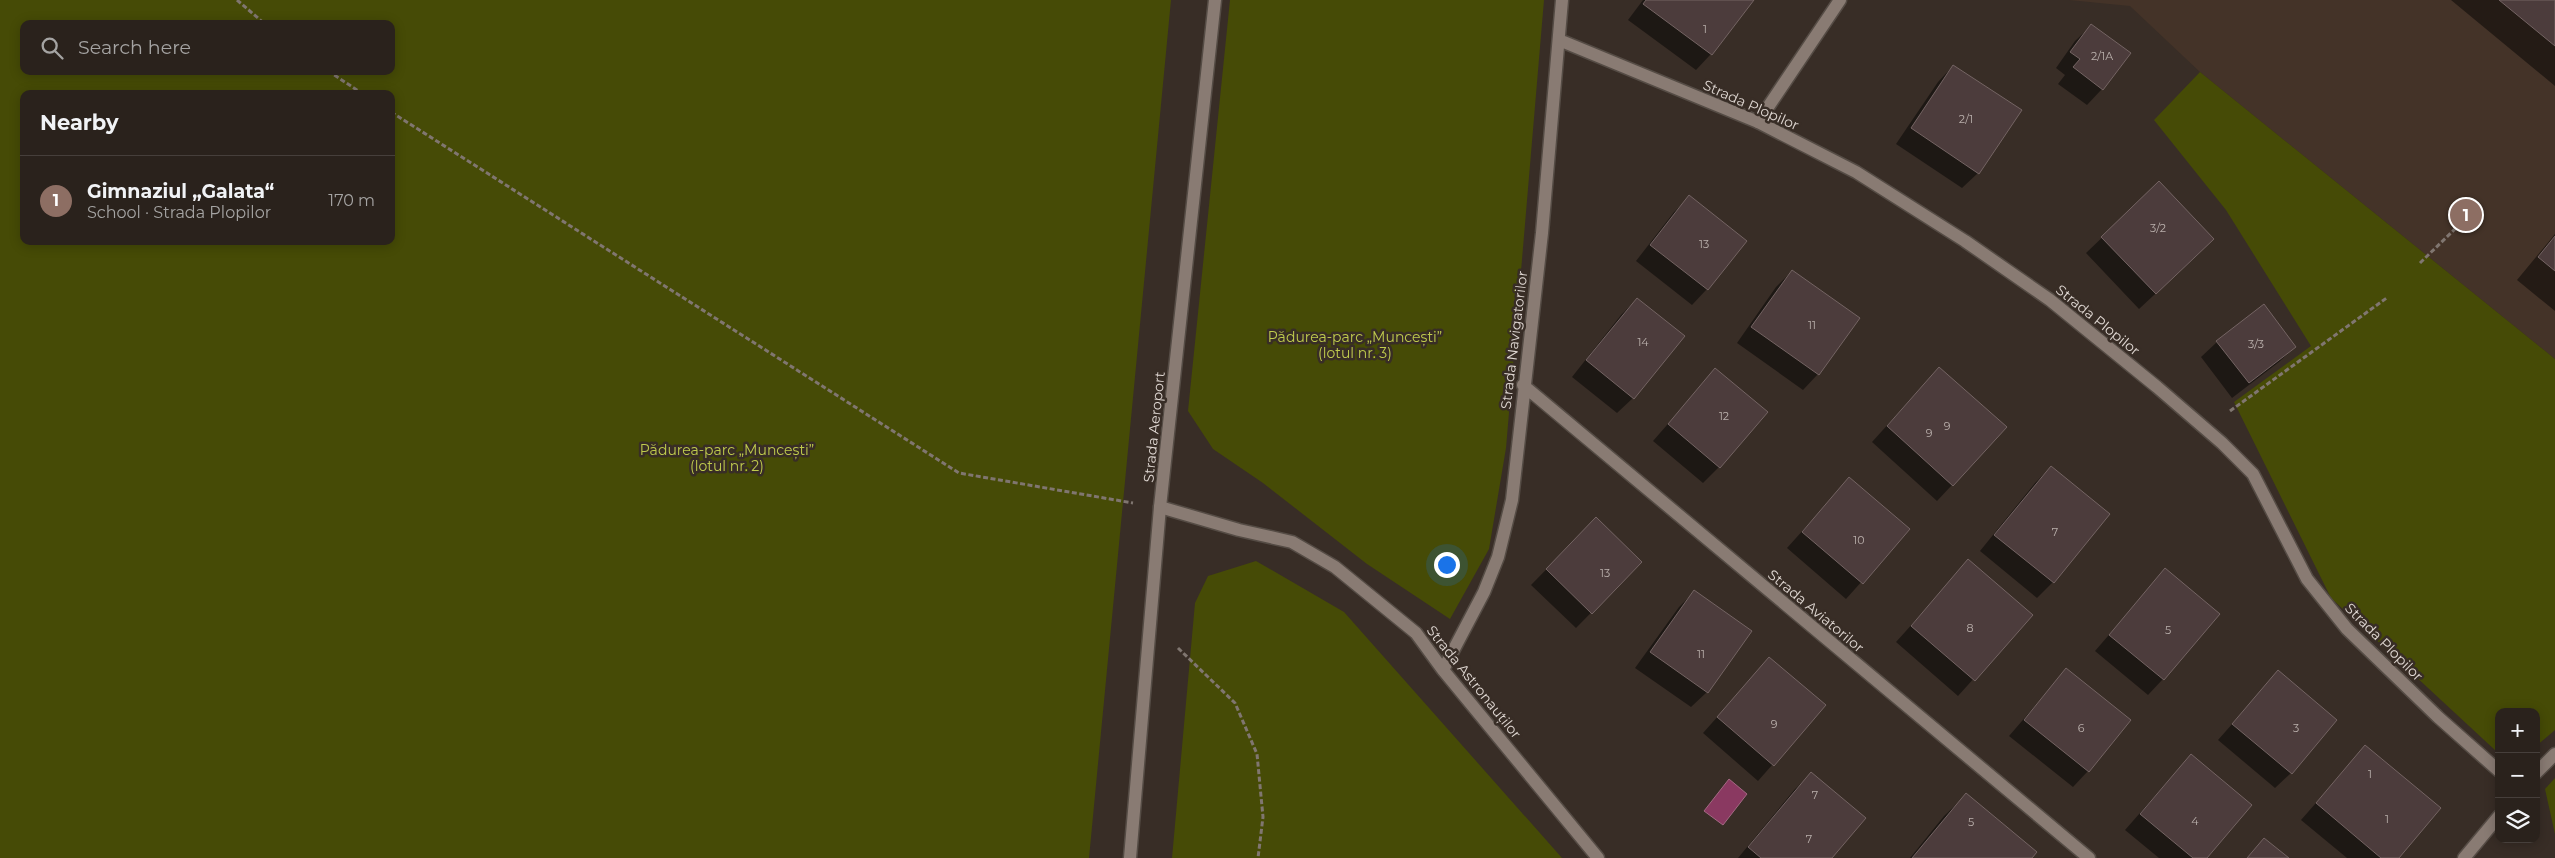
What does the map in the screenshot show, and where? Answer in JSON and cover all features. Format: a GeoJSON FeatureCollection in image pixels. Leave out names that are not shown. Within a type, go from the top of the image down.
{"type":"FeatureCollection","features":[{"type":"Feature","properties":{"kind":"street","name":"Strada Aeroport"},"geometry":{"type":"LineString","coordinates":[[1130,858],[1160,507],[1215,0]]}},
{"type":"Feature","properties":{"kind":"street","name":"Strada Navigatorilor"},"geometry":{"type":"LineString","coordinates":[[1443,670],[1484,592],[1498,557],[1512,500],[1523,385],[1542,233],[1562,0]]}},
{"type":"Feature","properties":{"kind":"street"},"geometry":{"type":"LineString","coordinates":[[1758,122],[1840,0]]}},
{"type":"Feature","properties":{"kind":"street","name":"Strada Plopilor"},"geometry":{"type":"LineString","coordinates":[[1559,40],[1758,122],[1856,172],[1981,252],[2050,300],[2205,429],[2253,474],[2307,579],[2347,629],[2438,717],[2495,767]]}},
{"type":"Feature","properties":{"kind":"street","name":"Strada Aviatorilor"},"geometry":{"type":"LineString","coordinates":[[1523,385],[2089,858]]}},
{"type":"Feature","properties":{"kind":"street","name":"Strada Astronauților"},"geometry":{"type":"LineString","coordinates":[[1160,507],[1238,530],[1292,542],[1335,567],[1416,632],[1443,670],[1598,858]]}},
{"type":"Feature","properties":{"kind":"street"},"geometry":{"type":"LineString","coordinates":[[2540,769],[2555,754]]}},
{"type":"Feature","properties":{"kind":"street"},"geometry":{"type":"LineString","coordinates":[[2464,858],[2495,821]]}},
{"type":"Feature","properties":{"kind":"path"},"geometry":{"type":"LineString","coordinates":[[237,0],[261,20]]}},
{"type":"Feature","properties":{"kind":"path"},"geometry":{"type":"LineString","coordinates":[[334,75],[357,90]]}},
{"type":"Feature","properties":{"kind":"path"},"geometry":{"type":"LineString","coordinates":[[395,115],[958,473],[1160,507]]}},
{"type":"Feature","properties":{"kind":"path"},"geometry":{"type":"LineString","coordinates":[[2420,262],[2456,228]]}},
{"type":"Feature","properties":{"kind":"path"},"geometry":{"type":"LineString","coordinates":[[2205,429],[2388,297]]}},
{"type":"Feature","properties":{"kind":"path"},"geometry":{"type":"LineString","coordinates":[[1151,622],[1235,703],[1256,754],[1263,817],[1258,858]]}},
{"type":"Feature","properties":{"kind":"shaded area"},"geometry":{"type":"Polygon","coordinates":[[[2069,0],[2555,0],[2555,359],[2200,72],[2130,6],[2069,0]]]}},
{"type":"Feature","properties":{"kind":"shaded area"},"geometry":{"type":"Polygon","coordinates":[[[1729,779],[1747,794],[1723,825],[1704,811],[1729,779]]]}},
{"type":"Feature","properties":{"kind":"green space","name":"Pădurea-parc „Muncești” (lotul nr. 2)"},"geometry":{"type":"Polygon","coordinates":[[[0,0],[1171,0],[1089,858],[0,858],[0,0]]]}},
{"type":"Feature","properties":{"kind":"green space","name":"Pădurea-parc „Muncești” (lotul nr. 3)"},"geometry":{"type":"Polygon","coordinates":[[[1230,0],[1544,0],[1506,448],[1489,549],[1450,619],[1367,564],[1263,483],[1213,449],[1188,411],[1230,0]]]}},
{"type":"Feature","properties":{"kind":"green space"},"geometry":{"type":"Polygon","coordinates":[[[2200,72],[2555,359],[2555,730],[2540,743],[2540,708],[2495,708],[2495,750],[2331,598],[2234,402],[2311,346],[2226,210],[2154,120],[2200,72]]]}},
{"type":"Feature","properties":{"kind":"green space"},"geometry":{"type":"Polygon","coordinates":[[[1256,561],[1344,612],[1562,858],[1172,858],[1195,603],[1208,576],[1256,561]]]}},
{"type":"Feature","properties":{"kind":"green space"},"geometry":{"type":"Polygon","coordinates":[[[2555,778],[2555,834],[2545,789],[2555,778]]]}},
{"type":"Feature","properties":{"kind":"building"},"geometry":{"type":"Polygon","coordinates":[[[1646,0],[1754,0],[1712,55],[1643,4],[1646,0]]]}},
{"type":"Feature","properties":{"kind":"building"},"geometry":{"type":"Polygon","coordinates":[[[2499,0],[2555,0],[2555,46],[2499,0]]]}},
{"type":"Feature","properties":{"kind":"building"},"geometry":{"type":"Polygon","coordinates":[[[2091,24],[2131,53],[2103,90],[2073,67],[2080,59],[2070,52],[2091,24]]]}},
{"type":"Feature","properties":{"kind":"building"},"geometry":{"type":"Polygon","coordinates":[[[1953,65],[2022,110],[1979,174],[1911,128],[1953,65]]]}},
{"type":"Feature","properties":{"kind":"building"},"geometry":{"type":"Polygon","coordinates":[[[2159,181],[2214,239],[2156,294],[2101,237],[2159,181]]]}},
{"type":"Feature","properties":{"kind":"building"},"geometry":{"type":"Polygon","coordinates":[[[1689,195],[1747,241],[1708,290],[1650,245],[1689,195]]]}},
{"type":"Feature","properties":{"kind":"building"},"geometry":{"type":"Polygon","coordinates":[[[2555,236],[2555,271],[2538,257],[2555,236]]]}},
{"type":"Feature","properties":{"kind":"building"},"geometry":{"type":"Polygon","coordinates":[[[1792,270],[1860,318],[1819,375],[1751,327],[1792,270]]]}},
{"type":"Feature","properties":{"kind":"building"},"geometry":{"type":"Polygon","coordinates":[[[1637,298],[1685,336],[1634,399],[1586,360],[1637,298]]]}},
{"type":"Feature","properties":{"kind":"building"},"geometry":{"type":"Polygon","coordinates":[[[2264,304],[2296,347],[2249,383],[2216,341],[2264,304]]]}},
{"type":"Feature","properties":{"kind":"building"},"geometry":{"type":"Polygon","coordinates":[[[1939,367],[2007,427],[1953,486],[1887,426],[1939,367]]]}},
{"type":"Feature","properties":{"kind":"building"},"geometry":{"type":"Polygon","coordinates":[[[1715,368],[1768,412],[1720,468],[1668,424],[1715,368]]]}},
{"type":"Feature","properties":{"kind":"building"},"geometry":{"type":"Polygon","coordinates":[[[2051,466],[2110,514],[2054,583],[1994,535],[2051,466]]]}},
{"type":"Feature","properties":{"kind":"building"},"geometry":{"type":"Polygon","coordinates":[[[1849,477],[1910,529],[1863,584],[1802,532],[1849,477]]]}},
{"type":"Feature","properties":{"kind":"building"},"geometry":{"type":"Polygon","coordinates":[[[1596,517],[1642,562],[1592,614],[1546,569],[1596,517]]]}},
{"type":"Feature","properties":{"kind":"building"},"geometry":{"type":"Polygon","coordinates":[[[1968,559],[2033,615],[1975,681],[1911,626],[1968,559]]]}},
{"type":"Feature","properties":{"kind":"building"},"geometry":{"type":"Polygon","coordinates":[[[2165,568],[2220,614],[2164,680],[2109,635],[2165,568]]]}},
{"type":"Feature","properties":{"kind":"building"},"geometry":{"type":"Polygon","coordinates":[[[1694,590],[1752,631],[1708,693],[1650,652],[1694,590]]]}},
{"type":"Feature","properties":{"kind":"building"},"geometry":{"type":"Polygon","coordinates":[[[1769,657],[1826,705],[1774,766],[1717,717],[1769,657]]]}},
{"type":"Feature","properties":{"kind":"building"},"geometry":{"type":"Polygon","coordinates":[[[2066,668],[2131,720],[2089,772],[2024,720],[2066,668]]]}},
{"type":"Feature","properties":{"kind":"building"},"geometry":{"type":"Polygon","coordinates":[[[2278,670],[2337,720],[2292,774],[2232,724],[2278,670]]]}},
{"type":"Feature","properties":{"kind":"building"},"geometry":{"type":"Polygon","coordinates":[[[2365,745],[2441,808],[2399,858],[2381,858],[2316,803],[2365,745]]]}},
{"type":"Feature","properties":{"kind":"building"},"geometry":{"type":"Polygon","coordinates":[[[2191,754],[2252,805],[2207,858],[2193,858],[2140,814],[2191,754]]]}},
{"type":"Feature","properties":{"kind":"building"},"geometry":{"type":"Polygon","coordinates":[[[1811,772],[1866,818],[1832,858],[1761,858],[1748,847],[1811,772]]]}},
{"type":"Feature","properties":{"kind":"building"},"geometry":{"type":"Polygon","coordinates":[[[1966,793],[2037,852],[2032,858],[1912,858],[1966,793]]]}},
{"type":"Feature","properties":{"kind":"building"},"geometry":{"type":"Polygon","coordinates":[[[2264,838],[2289,858],[2247,858],[2264,838]]]}},
{"type":"Feature","properties":{"kind":"place","name":"Gimnaziul „Galata“"},"geometry":{"type":"Point","coordinates":[2466,215]}}]}
